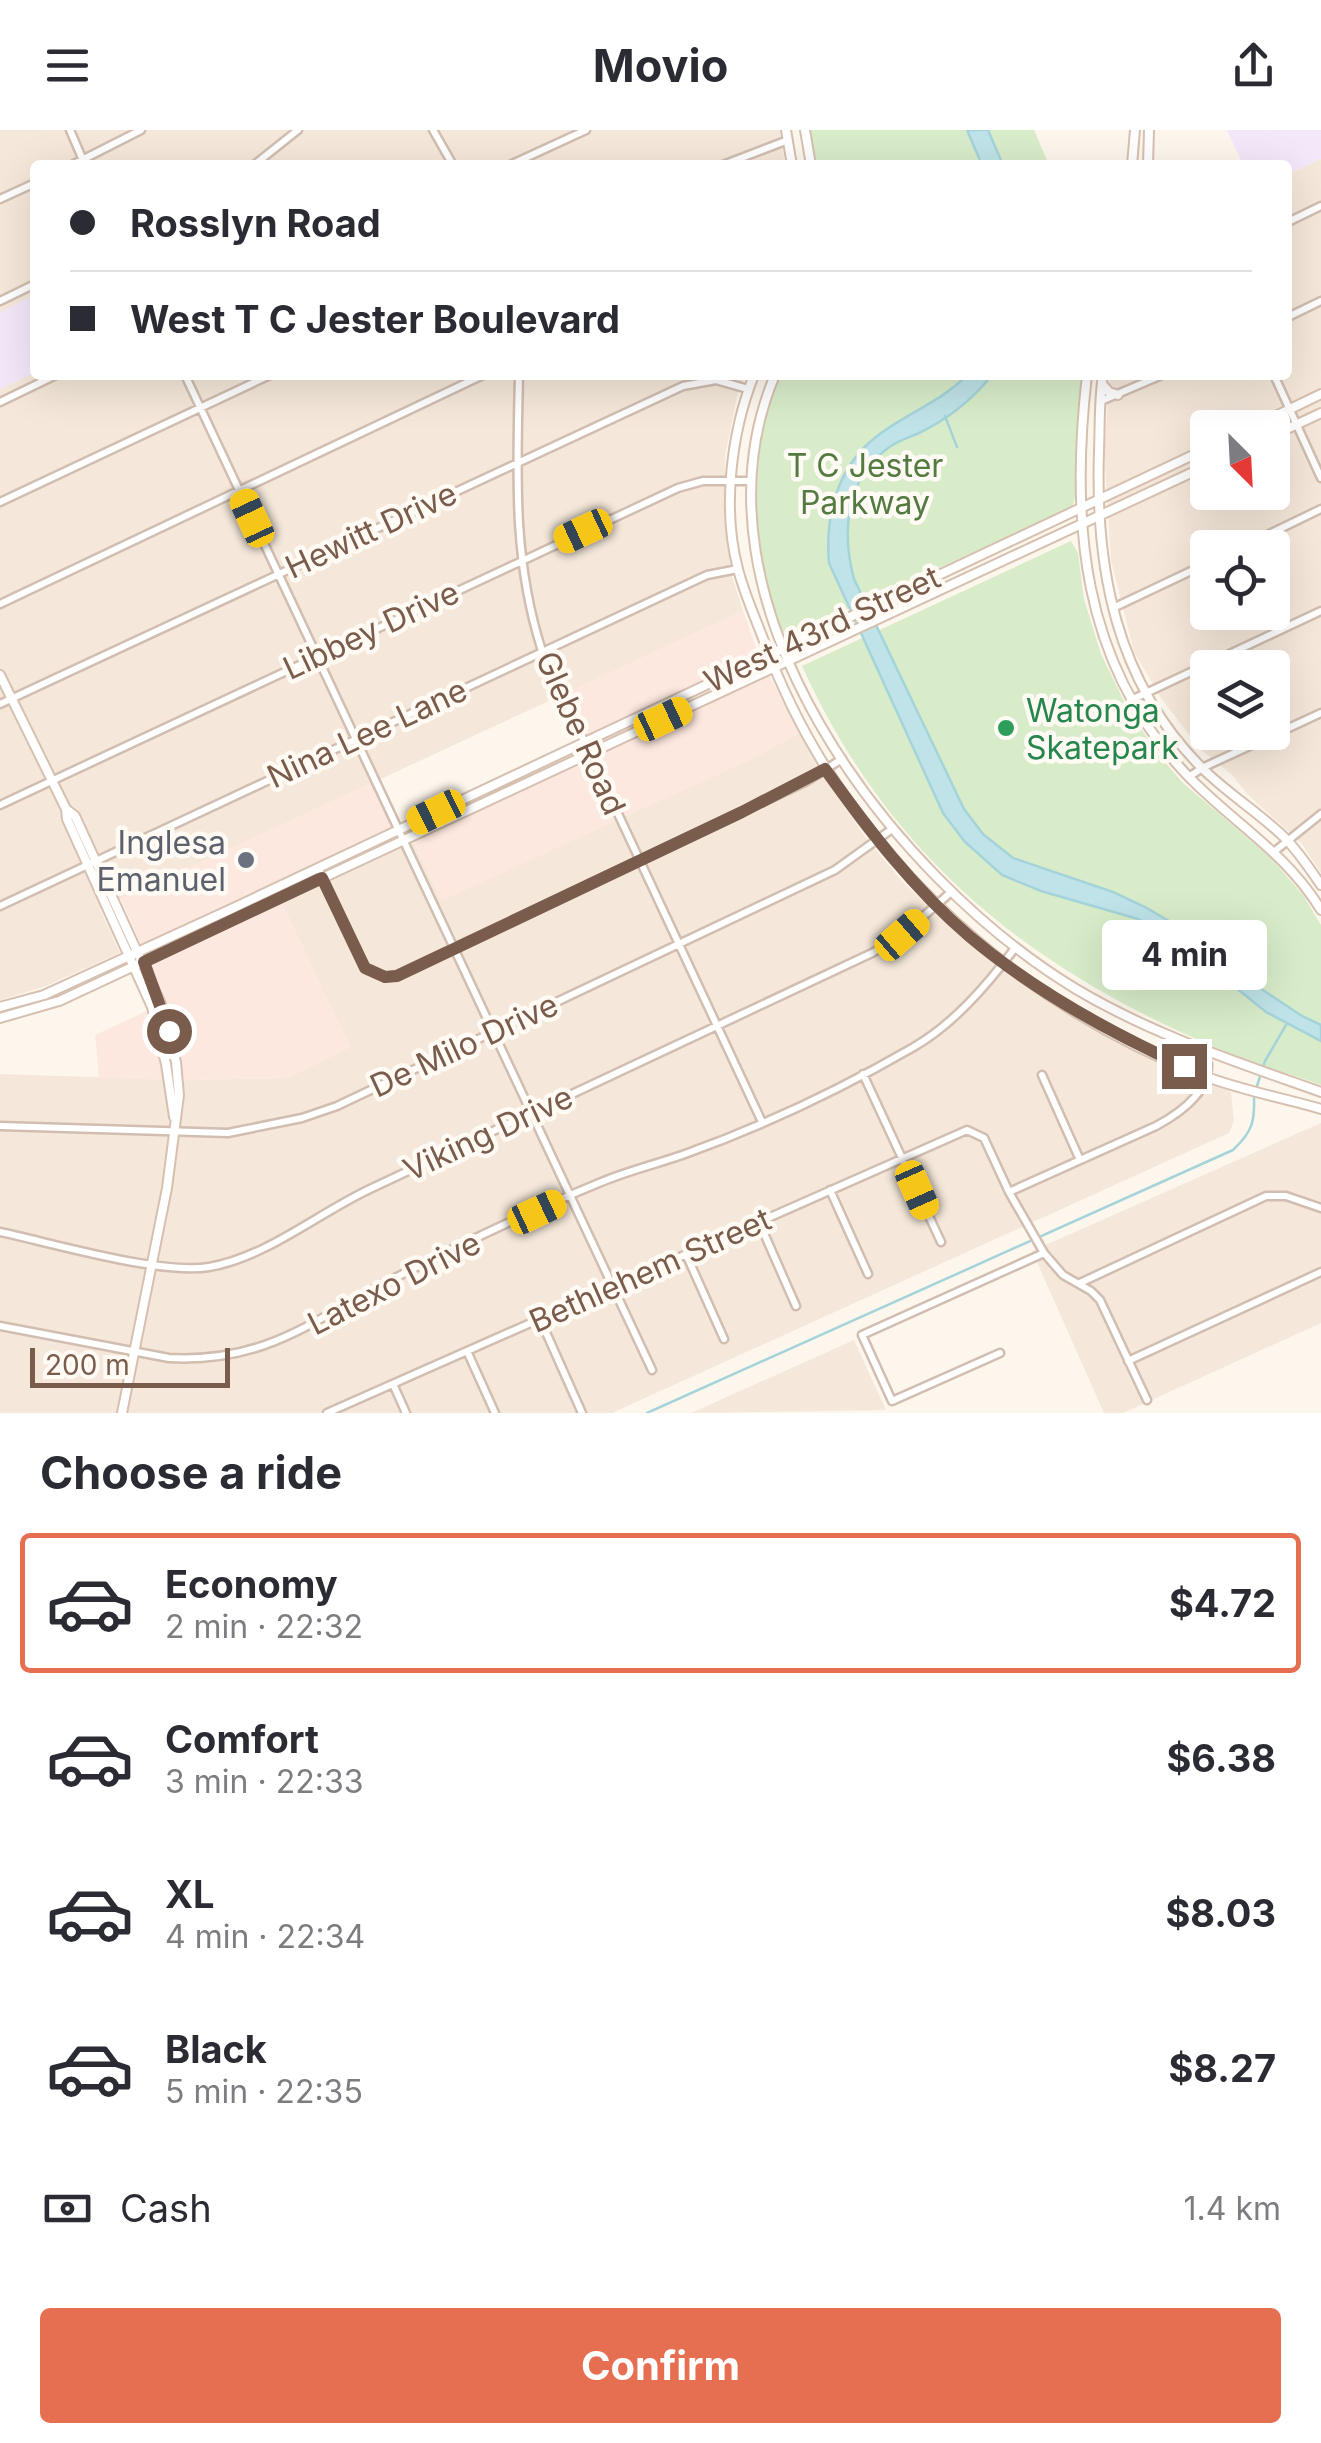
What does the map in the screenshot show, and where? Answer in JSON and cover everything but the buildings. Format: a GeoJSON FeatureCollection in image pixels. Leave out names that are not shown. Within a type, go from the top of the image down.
{"type":"FeatureCollection","features":[{"type":"Feature","properties":{"kind":"main road"},"geometry":{"type":"LineString","coordinates":[[806,130],[810,160]]}},
{"type":"Feature","properties":{"kind":"main road"},"geometry":{"type":"LineString","coordinates":[[1132,160],[1134,130]]}},
{"type":"Feature","properties":{"kind":"main road"},"geometry":{"type":"LineString","coordinates":[[1148,160],[1149,130]]}},
{"type":"Feature","properties":{"kind":"main road"},"geometry":{"type":"LineString","coordinates":[[787,135],[791,160]]}},
{"type":"Feature","properties":{"kind":"main road"},"geometry":{"type":"LineString","coordinates":[[752,380],[732,480],[730,524],[738,569],[769,656],[825,769],[877,841],[970,937],[1076,1010],[1207,1077],[1321,1109]]}},
{"type":"Feature","properties":{"kind":"main road"},"geometry":{"type":"LineString","coordinates":[[773,380],[749,481],[757,568],[790,660],[842,759],[892,828],[950,893],[1015,948],[1118,1012],[1174,1039],[1321,1092]]}},
{"type":"Feature","properties":{"kind":"main road"},"geometry":{"type":"LineString","coordinates":[[1087,380],[1080,454],[1081,526],[1088,588],[1104,641],[1132,700],[1168,753],[1275,851],[1321,910]]}},
{"type":"Feature","properties":{"kind":"main road"},"geometry":{"type":"LineString","coordinates":[[1102,380],[1099,517],[1105,579],[1124,649],[1144,694],[1162,722],[1202,768],[1286,839],[1321,885]]}},
{"type":"Feature","properties":{"kind":"main road"},"geometry":{"type":"LineString","coordinates":[[1103,380],[1109,392],[1118,395]]}},
{"type":"Feature","properties":{"kind":"main road"},"geometry":{"type":"LineString","coordinates":[[1291,409],[1321,394]]}},
{"type":"Feature","properties":{"kind":"main road"},"geometry":{"type":"LineString","coordinates":[[1290,428],[1321,413]]}},
{"type":"Feature","properties":{"kind":"main road","name":"West 43rd Street"},"geometry":{"type":"LineString","coordinates":[[0,1007],[44,995],[233,908],[1190,456]]}},
{"type":"Feature","properties":{"kind":"main road","name":"West 43rd Street"},"geometry":{"type":"LineString","coordinates":[[0,1018],[60,1001],[1190,474]]}},
{"type":"Feature","properties":{"kind":"main road"},"geometry":{"type":"LineString","coordinates":[[943,572],[950,586]]}},
{"type":"Feature","properties":{"kind":"main road"},"geometry":{"type":"LineString","coordinates":[[0,675],[139,964],[171,1063],[175,1127],[167,1188],[122,1413]]}},
{"type":"Feature","properties":{"kind":"main road"},"geometry":{"type":"LineString","coordinates":[[703,686],[711,696]]}},
{"type":"Feature","properties":{"kind":"main road"},"geometry":{"type":"LineString","coordinates":[[659,708],[663,719]]}},
{"type":"Feature","properties":{"kind":"main road"},"geometry":{"type":"LineString","coordinates":[[492,785],[496,796]]}},
{"type":"Feature","properties":{"kind":"main road"},"geometry":{"type":"LineString","coordinates":[[233,908],[238,917]]}},
{"type":"Feature","properties":{"kind":"street"},"geometry":{"type":"LineString","coordinates":[[70,130],[83,160]]}},
{"type":"Feature","properties":{"kind":"street"},"geometry":{"type":"LineString","coordinates":[[88,160],[141,130]]}},
{"type":"Feature","properties":{"kind":"street"},"geometry":{"type":"LineString","coordinates":[[260,160],[298,130]]}},
{"type":"Feature","properties":{"kind":"street"},"geometry":{"type":"LineString","coordinates":[[433,130],[450,160]]}},
{"type":"Feature","properties":{"kind":"street"},"geometry":{"type":"LineString","coordinates":[[521,160],[586,130]]}},
{"type":"Feature","properties":{"kind":"street"},"geometry":{"type":"LineString","coordinates":[[734,160],[787,135]]}},
{"type":"Feature","properties":{"kind":"street"},"geometry":{"type":"LineString","coordinates":[[0,199],[30,184]]}},
{"type":"Feature","properties":{"kind":"street"},"geometry":{"type":"LineString","coordinates":[[1292,220],[1321,206]]}},
{"type":"Feature","properties":{"kind":"street"},"geometry":{"type":"LineString","coordinates":[[0,300],[30,286]]}},
{"type":"Feature","properties":{"kind":"street"},"geometry":{"type":"LineString","coordinates":[[1292,315],[1321,302]]}},
{"type":"Feature","properties":{"kind":"street"},"geometry":{"type":"LineString","coordinates":[[0,402],[46,380]]}},
{"type":"Feature","properties":{"kind":"street"},"geometry":{"type":"LineString","coordinates":[[187,380],[652,1370]]}},
{"type":"Feature","properties":{"kind":"street"},"geometry":{"type":"LineString","coordinates":[[0,502],[259,380]]}},
{"type":"Feature","properties":{"kind":"street"},"geometry":{"type":"LineString","coordinates":[[0,604],[472,380]]}},
{"type":"Feature","properties":{"kind":"street","name":"Glebe Road"},"geometry":{"type":"LineString","coordinates":[[519,380],[520,560],[531,618],[542,651],[762,1122]]}},
{"type":"Feature","properties":{"kind":"street","name":"Hewitt Drive"},"geometry":{"type":"LineString","coordinates":[[0,704],[683,386],[716,380],[748,388]]}},
{"type":"Feature","properties":{"kind":"street"},"geometry":{"type":"LineString","coordinates":[[1101,402],[1151,380]]}},
{"type":"Feature","properties":{"kind":"street"},"geometry":{"type":"LineString","coordinates":[[1276,380],[1321,478]]}},
{"type":"Feature","properties":{"kind":"street","name":"Libbey Drive"},"geometry":{"type":"LineString","coordinates":[[0,806],[691,482],[749,481]]}},
{"type":"Feature","properties":{"kind":"street"},"geometry":{"type":"LineString","coordinates":[[1277,530],[1321,509]]}},
{"type":"Feature","properties":{"kind":"street","name":"Nina Lee Lane"},"geometry":{"type":"LineString","coordinates":[[0,906],[707,574],[738,569]]}},
{"type":"Feature","properties":{"kind":"street"},"geometry":{"type":"LineString","coordinates":[[1112,608],[1190,571]]}},
{"type":"Feature","properties":{"kind":"street"},"geometry":{"type":"LineString","coordinates":[[1132,700],[1321,611]]}},
{"type":"Feature","properties":{"kind":"street"},"geometry":{"type":"LineString","coordinates":[[1190,777],[1321,713]]}},
{"type":"Feature","properties":{"kind":"street"},"geometry":{"type":"LineString","coordinates":[[318,868],[358,957],[372,973],[397,976],[805,782],[842,759]]}},
{"type":"Feature","properties":{"kind":"street"},"geometry":{"type":"LineString","coordinates":[[1275,851],[1321,814]]}},
{"type":"Feature","properties":{"kind":"street","name":"De Milo Drive"},"geometry":{"type":"LineString","coordinates":[[0,1126],[175,1127],[228,1133],[302,1118],[336,1106],[835,870],[892,828]]}},
{"type":"Feature","properties":{"kind":"street","name":"Viking Drive"},"geometry":{"type":"LineString","coordinates":[[0,1232],[150,1264],[204,1268],[251,1254],[338,1205],[872,953],[902,935],[950,893]]}},
{"type":"Feature","properties":{"kind":"street","name":"Latexo Drive"},"geometry":{"type":"LineString","coordinates":[[0,1326],[133,1353],[197,1360],[233,1356],[273,1344],[394,1278],[573,1196],[762,1122],[916,1046],[968,1004],[1015,948]]}},
{"type":"Feature","properties":{"kind":"street"},"geometry":{"type":"LineString","coordinates":[[1147,1400],[1100,1300],[1063,1274],[1042,1250],[1009,1192],[1175,1115],[1195,1098],[1207,1077],[1208,1064],[1174,1039]]}},
{"type":"Feature","properties":{"kind":"street"},"geometry":{"type":"LineString","coordinates":[[863,1074],[941,1242]]}},
{"type":"Feature","properties":{"kind":"street"},"geometry":{"type":"LineString","coordinates":[[1042,1075],[1080,1160]]}},
{"type":"Feature","properties":{"kind":"street","name":"Bethlehem Street"},"geometry":{"type":"LineString","coordinates":[[328,1413],[960,1132],[973,1130],[984,1138],[1009,1192]]}},
{"type":"Feature","properties":{"kind":"street"},"geometry":{"type":"LineString","coordinates":[[830,1190],[868,1274]]}},
{"type":"Feature","properties":{"kind":"street"},"geometry":{"type":"LineString","coordinates":[[1079,1284],[1266,1196],[1286,1196],[1321,1208]]}},
{"type":"Feature","properties":{"kind":"street"},"geometry":{"type":"LineString","coordinates":[[759,1222],[796,1306]]}},
{"type":"Feature","properties":{"kind":"street"},"geometry":{"type":"LineString","coordinates":[[1000,1352],[892,1401],[862,1335],[1042,1250]]}},
{"type":"Feature","properties":{"kind":"street"},"geometry":{"type":"LineString","coordinates":[[686,1254],[724,1338]]}},
{"type":"Feature","properties":{"kind":"street"},"geometry":{"type":"LineString","coordinates":[[1128,1361],[1321,1272]]}},
{"type":"Feature","properties":{"kind":"street"},"geometry":{"type":"LineString","coordinates":[[540,1319],[582,1413]]}},
{"type":"Feature","properties":{"kind":"street"},"geometry":{"type":"LineString","coordinates":[[467,1351],[495,1413]]}},
{"type":"Feature","properties":{"kind":"street"},"geometry":{"type":"LineString","coordinates":[[393,1384],[406,1413]]}},
{"type":"Feature","properties":{"kind":"shaded area"},"geometry":{"type":"Polygon","coordinates":[[[0,130],[780,130],[784,160],[30,160],[30,380],[743,380],[725,455],[725,525],[732,576],[743,611],[100,909],[120,953],[46,986],[0,1000],[0,130]]]}},
{"type":"Feature","properties":{"kind":"shaded area"},"geometry":{"type":"Polygon","coordinates":[[[1227,130],[1321,130],[1321,159],[1292,172],[1292,160],[1241,160],[1227,130]]]}},
{"type":"Feature","properties":{"kind":"shaded area"},"geometry":{"type":"Polygon","coordinates":[[[1321,159],[1321,873],[1302,844],[1201,750],[1290,750],[1290,650],[1190,650],[1190,736],[1161,698],[1134,652],[1111,560],[1104,452],[1110,380],[1292,380],[1292,172],[1321,159]]]}},
{"type":"Feature","properties":{"kind":"shaded area"},"geometry":{"type":"Polygon","coordinates":[[[30,297],[30,375],[0,389],[0,312],[30,297]]]}},
{"type":"Feature","properties":{"kind":"shaded area"},"geometry":{"type":"Polygon","coordinates":[[[743,611],[758,653],[799,733],[751,759],[441,901],[414,842],[599,756],[568,692],[743,611]]]}},
{"type":"Feature","properties":{"kind":"shaded area"},"geometry":{"type":"Polygon","coordinates":[[[799,733],[866,838],[902,881],[964,940],[1039,995],[1131,1049],[1231,1092],[1234,1121],[1229,1133],[612,1413],[0,1413],[0,1074],[185,1080],[287,1078],[350,1047],[282,904],[414,842],[441,900],[751,759],[799,733]]]}},
{"type":"Feature","properties":{"kind":"shaded area"},"geometry":{"type":"Polygon","coordinates":[[[372,783],[392,826],[273,883],[350,1047],[287,1078],[99,1078],[95,1035],[166,1002],[121,899],[372,783]]]}},
{"type":"Feature","properties":{"kind":"shaded area"},"geometry":{"type":"Polygon","coordinates":[[[1321,1123],[1321,1323],[1123,1413],[1104,1413],[1032,1251],[1321,1123]]]}},
{"type":"Feature","properties":{"kind":"shaded area"},"geometry":{"type":"Polygon","coordinates":[[[854,1340],[886,1410],[691,1413],[854,1340]]]}},
{"type":"Feature","properties":{"kind":"green space"},"geometry":{"type":"Polygon","coordinates":[[[808,130],[1034,130],[1047,160],[813,160],[808,130]]]}},
{"type":"Feature","properties":{"kind":"green space","name":"T C Jester Parkway"},"geometry":{"type":"Polygon","coordinates":[[[777,380],[1083,380],[1073,505],[788,638],[768,589],[758,535],[758,454],[777,380]]]}},
{"type":"Feature","properties":{"kind":"green space"},"geometry":{"type":"Polygon","coordinates":[[[1071,541],[1078,553],[1084,599],[1101,654],[1125,703],[1156,752],[1183,783],[1270,857],[1303,895],[1321,925],[1321,1085],[1227,1052],[1146,1015],[1082,980],[1023,941],[969,897],[920,848],[876,794],[837,733],[802,666],[1071,541]]]}},
{"type":"Feature","properties":{"kind":"water"},"geometry":{"type":"Polygon","coordinates":[[[967,130],[988,130],[1001,160],[980,160],[967,130]]]}},
{"type":"Feature","properties":{"kind":"water"},"geometry":{"type":"Polygon","coordinates":[[[961,380],[988,380],[959,408],[876,458],[856,489],[848,542],[854,579],[964,809],[983,834],[1013,858],[1113,892],[1210,945],[1257,986],[1321,1025],[1321,1041],[1266,1012],[1188,949],[1138,919],[1041,891],[1002,875],[965,842],[943,813],[829,563],[828,545],[836,494],[852,463],[876,437],[961,380]]]}},
{"type":"Feature","properties":{"kind":"waterway"},"geometry":{"type":"LineString","coordinates":[[945,416],[957,447]]}},
{"type":"Feature","properties":{"kind":"waterway"},"geometry":{"type":"LineString","coordinates":[[1256,1089],[1265,1061],[1286,1025]]}},
{"type":"Feature","properties":{"kind":"waterway"},"geometry":{"type":"LineString","coordinates":[[647,1413],[1233,1150],[1251,1126],[1254,1097]]}},
{"type":"Feature","properties":{"kind":"place","name":"Watonga Skatepark"},"geometry":{"type":"Point","coordinates":[1006,728]}},
{"type":"Feature","properties":{"kind":"place","name":"Inglesa Emanuel"},"geometry":{"type":"Point","coordinates":[246,860]}},
{"type":"Feature","properties":{"kind":"route"},"geometry":{"type":"LineString","coordinates":[[169,1031],[144,962],[322,878],[365,968],[385,977],[397,976],[825,769],[877,841],[970,937],[1076,1010],[1184,1066]]}}]}
